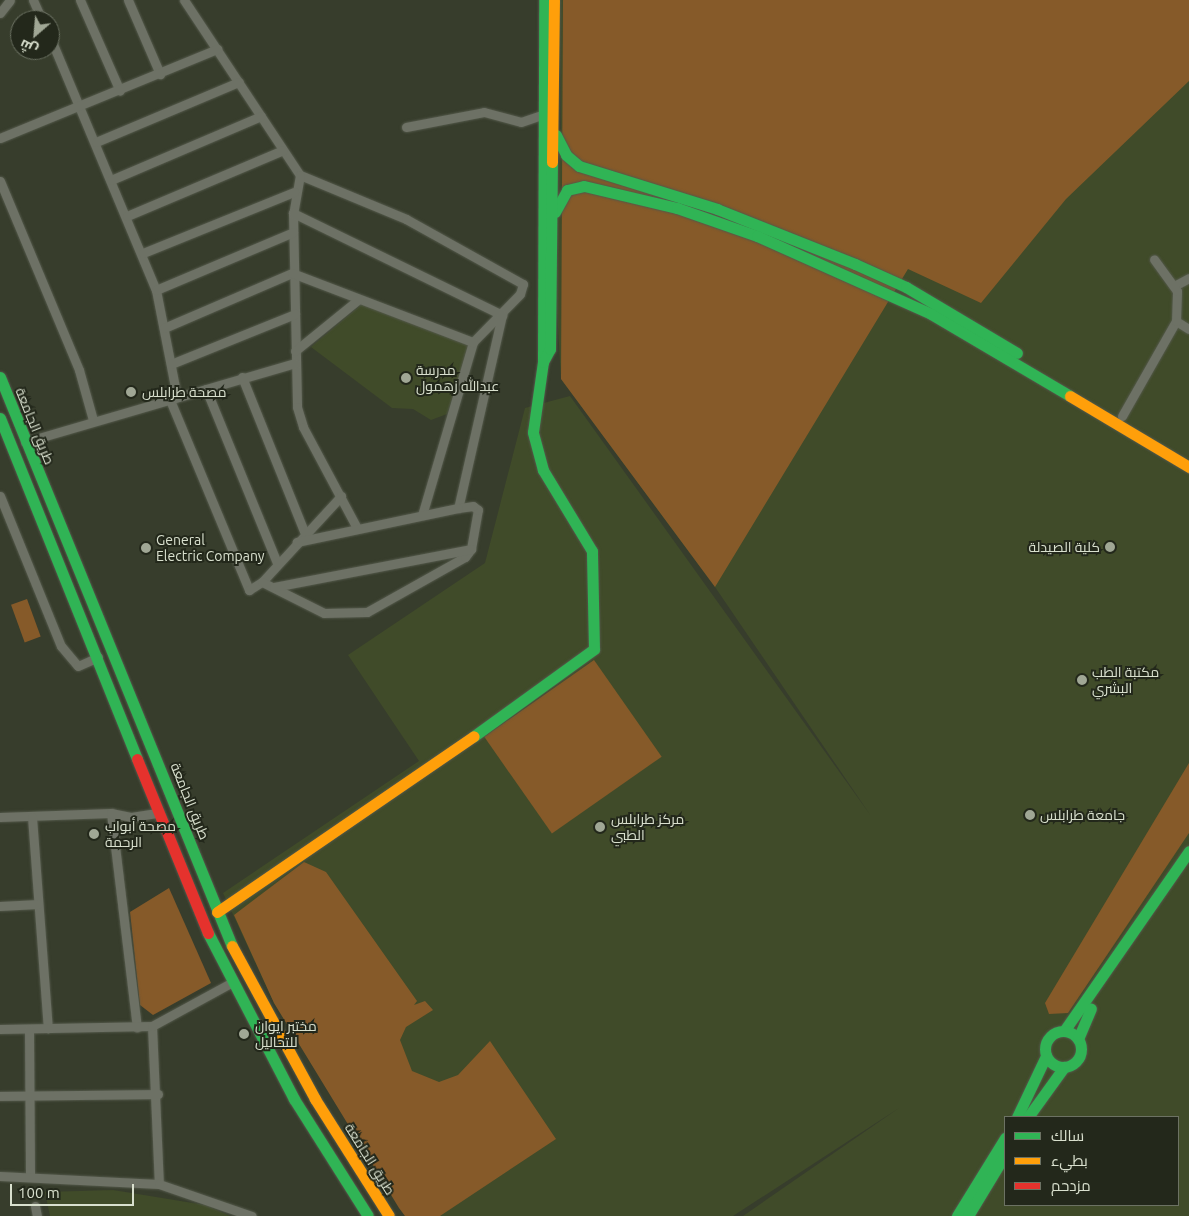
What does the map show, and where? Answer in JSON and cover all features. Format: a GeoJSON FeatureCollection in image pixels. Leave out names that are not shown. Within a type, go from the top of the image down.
{"type":"FeatureCollection","features":[{"type":"Feature","properties":{"kind":"main road"},"geometry":{"type":"LineString","coordinates":[[543,362],[540,348],[544,0]]}},
{"type":"Feature","properties":{"kind":"main road"},"geometry":{"type":"LineString","coordinates":[[217,912],[303,854],[594,649],[592,551],[535,453],[533,432],[543,362],[550,348],[554,0]]}},
{"type":"Feature","properties":{"kind":"main road"},"geometry":{"type":"LineString","coordinates":[[554,128],[573,162],[615,177],[638,192],[757,236],[900,298],[1048,381],[1189,467]]}},
{"type":"Feature","properties":{"kind":"main road"},"geometry":{"type":"LineString","coordinates":[[612,192],[615,177]]}},
{"type":"Feature","properties":{"kind":"main road"},"geometry":{"type":"LineString","coordinates":[[552,224],[567,190],[584,186],[612,192],[638,192],[775,231],[906,287],[1122,416],[1189,459]]}},
{"type":"Feature","properties":{"kind":"main road"},"geometry":{"type":"LineString","coordinates":[[900,298],[906,287]]}},
{"type":"Feature","properties":{"kind":"main road","name":"طريق الجامعة"},"geometry":{"type":"LineString","coordinates":[[0,377],[217,912],[266,1015],[389,1216]]}},
{"type":"Feature","properties":{"kind":"main road","name":"طريق الجامعة"},"geometry":{"type":"LineString","coordinates":[[0,418],[98,657],[157,812],[231,983],[294,1099],[368,1216]]}},
{"type":"Feature","properties":{"kind":"main road"},"geometry":{"type":"LineString","coordinates":[[1017,1116],[1046,1056],[1049,1037],[1064,1030],[1189,851]]}},
{"type":"Feature","properties":{"kind":"main road"},"geometry":{"type":"LineString","coordinates":[[1029,1116],[1064,1066],[1079,1056],[1078,1039],[1089,1012],[1189,864]]}},
{"type":"Feature","properties":{"kind":"main road"},"geometry":{"type":"LineString","coordinates":[[1064,1030],[1078,1039]]}},
{"type":"Feature","properties":{"kind":"main road"},"geometry":{"type":"LineString","coordinates":[[1046,1056],[1064,1066]]}},
{"type":"Feature","properties":{"kind":"main road"},"geometry":{"type":"LineString","coordinates":[[957,1216],[1004,1140]]}},
{"type":"Feature","properties":{"kind":"main road"},"geometry":{"type":"LineString","coordinates":[[968,1216],[1004,1157]]}},
{"type":"Feature","properties":{"kind":"street"},"geometry":{"type":"LineString","coordinates":[[0,13],[10,0]]}},
{"type":"Feature","properties":{"kind":"street"},"geometry":{"type":"LineString","coordinates":[[80,0],[120,91]]}},
{"type":"Feature","properties":{"kind":"street"},"geometry":{"type":"LineString","coordinates":[[128,0],[160,74]]}},
{"type":"Feature","properties":{"kind":"street"},"geometry":{"type":"LineString","coordinates":[[184,0],[300,175],[406,219],[518,278],[524,289],[502,315],[473,342],[422,515]]}},
{"type":"Feature","properties":{"kind":"street"},"geometry":{"type":"LineString","coordinates":[[0,138],[81,108],[216,49]]}},
{"type":"Feature","properties":{"kind":"street"},"geometry":{"type":"LineString","coordinates":[[60,60],[127,216],[156,290],[164,328],[174,398],[245,587],[253,590],[262,582],[340,496]]}},
{"type":"Feature","properties":{"kind":"street"},"geometry":{"type":"LineString","coordinates":[[96,142],[238,82]]}},
{"type":"Feature","properties":{"kind":"street"},"geometry":{"type":"LineString","coordinates":[[406,127],[484,112],[521,122],[544,114]]}},
{"type":"Feature","properties":{"kind":"street"},"geometry":{"type":"LineString","coordinates":[[111,180],[261,116]]}},
{"type":"Feature","properties":{"kind":"street"},"geometry":{"type":"LineString","coordinates":[[127,216],[283,150]]}},
{"type":"Feature","properties":{"kind":"street"},"geometry":{"type":"LineString","coordinates":[[300,175],[294,192],[292,274],[299,417],[357,528]]}},
{"type":"Feature","properties":{"kind":"street"},"geometry":{"type":"LineString","coordinates":[[0,181],[79,370],[93,420]]}},
{"type":"Feature","properties":{"kind":"street"},"geometry":{"type":"LineString","coordinates":[[142,253],[294,192]]}},
{"type":"Feature","properties":{"kind":"street"},"geometry":{"type":"LineString","coordinates":[[293,213],[502,315]]}},
{"type":"Feature","properties":{"kind":"street"},"geometry":{"type":"LineString","coordinates":[[156,290],[293,232]]}},
{"type":"Feature","properties":{"kind":"street"},"geometry":{"type":"LineString","coordinates":[[1122,416],[1176,321],[1174,286],[1154,259]]}},
{"type":"Feature","properties":{"kind":"street"},"geometry":{"type":"LineString","coordinates":[[164,328],[292,274],[473,342]]}},
{"type":"Feature","properties":{"kind":"street"},"geometry":{"type":"LineString","coordinates":[[1174,286],[1189,278]]}},
{"type":"Feature","properties":{"kind":"street"},"geometry":{"type":"LineString","coordinates":[[295,351],[359,299]]}},
{"type":"Feature","properties":{"kind":"street"},"geometry":{"type":"LineString","coordinates":[[170,364],[295,314]]}},
{"type":"Feature","properties":{"kind":"street"},"geometry":{"type":"LineString","coordinates":[[458,508],[502,315]]}},
{"type":"Feature","properties":{"kind":"street"},"geometry":{"type":"LineString","coordinates":[[1176,321],[1189,329]]}},
{"type":"Feature","properties":{"kind":"street"},"geometry":{"type":"LineString","coordinates":[[25,442],[93,420],[206,390],[242,377],[295,363]]}},
{"type":"Feature","properties":{"kind":"street"},"geometry":{"type":"LineString","coordinates":[[242,377],[305,534]]}},
{"type":"Feature","properties":{"kind":"street"},"geometry":{"type":"LineString","coordinates":[[206,390],[277,564]]}},
{"type":"Feature","properties":{"kind":"street"},"geometry":{"type":"LineString","coordinates":[[0,496],[61,646],[78,666],[98,657]]}},
{"type":"Feature","properties":{"kind":"street"},"geometry":{"type":"LineString","coordinates":[[262,582],[324,613],[355,616],[465,557],[471,549],[478,510],[473,506],[458,508],[297,542]]}},
{"type":"Feature","properties":{"kind":"street"},"geometry":{"type":"LineString","coordinates":[[274,587],[471,549]]}},
{"type":"Feature","properties":{"kind":"street"},"geometry":{"type":"LineString","coordinates":[[0,817],[111,813],[131,817],[157,812]]}},
{"type":"Feature","properties":{"kind":"street"},"geometry":{"type":"LineString","coordinates":[[111,813],[137,1028]]}},
{"type":"Feature","properties":{"kind":"street"},"geometry":{"type":"LineString","coordinates":[[32,816],[48,1028]]}},
{"type":"Feature","properties":{"kind":"street"},"geometry":{"type":"LineString","coordinates":[[0,906],[38,904]]}},
{"type":"Feature","properties":{"kind":"street"},"geometry":{"type":"LineString","coordinates":[[0,1029],[137,1028],[152,1026],[231,983]]}},
{"type":"Feature","properties":{"kind":"street"},"geometry":{"type":"LineString","coordinates":[[152,1026],[158,1094],[159,1184]]}},
{"type":"Feature","properties":{"kind":"street"},"geometry":{"type":"LineString","coordinates":[[29,1029],[30,1175]]}},
{"type":"Feature","properties":{"kind":"street"},"geometry":{"type":"LineString","coordinates":[[0,1096],[158,1094]]}},
{"type":"Feature","properties":{"kind":"street"},"geometry":{"type":"LineString","coordinates":[[0,1176],[30,1175],[159,1184],[252,1216]]}},
{"type":"Feature","properties":{"kind":"shaded area"},"geometry":{"type":"Polygon","coordinates":[[[560,0],[1189,0],[1189,1216],[743,1216],[899,1108],[733,1216],[405,1216],[274,1003],[223,893],[419,761],[348,655],[485,563],[525,408],[570,396],[871,816],[715,587],[561,379],[552,225],[561,137],[560,0]]]}},
{"type":"Feature","properties":{"kind":"shaded area"},"geometry":{"type":"Polygon","coordinates":[[[563,0],[1189,0],[1189,81],[1066,199],[981,303],[908,269],[715,587],[561,379],[563,0]]]}},
{"type":"Feature","properties":{"kind":"shaded area","name":"مدرسة عبدالله زهمول"},"geometry":{"type":"Polygon","coordinates":[[[362,304],[471,344],[447,414],[431,420],[413,409],[392,408],[311,347],[362,304]]]}},
{"type":"Feature","properties":{"kind":"shaded area"},"geometry":{"type":"Polygon","coordinates":[[[27,599],[41,637],[25,642],[11,605],[27,599]]]}},
{"type":"Feature","properties":{"kind":"shaded area"},"geometry":{"type":"Polygon","coordinates":[[[594,660],[662,757],[552,834],[484,737],[594,660]]]}},
{"type":"Feature","properties":{"kind":"shaded area"},"geometry":{"type":"Polygon","coordinates":[[[1189,763],[1189,833],[1068,1013],[1049,1014],[1045,1003],[1189,763]]]}},
{"type":"Feature","properties":{"kind":"shaded area"},"geometry":{"type":"Polygon","coordinates":[[[304,862],[326,872],[417,1001],[414,1005],[425,1001],[433,1010],[406,1027],[400,1040],[412,1071],[439,1082],[458,1075],[490,1041],[556,1139],[440,1216],[405,1216],[399,1208],[274,1003],[234,915],[304,862]]]}},
{"type":"Feature","properties":{"kind":"shaded area"},"geometry":{"type":"Polygon","coordinates":[[[169,888],[211,983],[153,1015],[140,1005],[130,912],[169,888]]]}},
{"type":"Feature","properties":{"kind":"shaded area"},"geometry":{"type":"Polygon","coordinates":[[[113,1190],[205,1205],[230,1216],[50,1216],[45,1192],[113,1190]]]}},
{"type":"Feature","properties":{"kind":"traffic: fast"},"geometry":{"type":"LineString","coordinates":[[543,362],[544,0]]}},
{"type":"Feature","properties":{"kind":"traffic: fast"},"geometry":{"type":"LineString","coordinates":[[556,135],[566,155],[579,166],[717,209],[855,264],[906,287],[1017,353]]}},
{"type":"Feature","properties":{"kind":"traffic: fast"},"geometry":{"type":"LineString","coordinates":[[474,736],[594,649],[592,551],[543,470],[533,432],[543,362],[550,349],[552,162]]}},
{"type":"Feature","properties":{"kind":"traffic: fast"},"geometry":{"type":"LineString","coordinates":[[555,212],[567,190],[584,186],[677,208],[757,236],[931,314],[1070,396]]}},
{"type":"Feature","properties":{"kind":"traffic: fast"},"geometry":{"type":"LineString","coordinates":[[0,377],[232,946]]}},
{"type":"Feature","properties":{"kind":"traffic: fast"},"geometry":{"type":"LineString","coordinates":[[0,418],[137,759]]}},
{"type":"Feature","properties":{"kind":"traffic: fast"},"geometry":{"type":"LineString","coordinates":[[1064,1031],[1189,851]]}},
{"type":"Feature","properties":{"kind":"traffic: fast"},"geometry":{"type":"LineString","coordinates":[[208,933],[294,1099],[368,1216]]}},
{"type":"Feature","properties":{"kind":"traffic: fast"},"geometry":{"type":"LineString","coordinates":[[1078,1039],[1091,1009]]}},
{"type":"Feature","properties":{"kind":"traffic: fast"},"geometry":{"type":"LineString","coordinates":[[1063,1031],[1070,1032],[1076,1036],[1080,1042],[1081,1049],[1080,1056],[1076,1062],[1070,1066],[1063,1067],[1056,1066],[1050,1062],[1046,1056],[1045,1049],[1046,1042],[1050,1036],[1056,1032],[1063,1031]]}},
{"type":"Feature","properties":{"kind":"traffic: fast"},"geometry":{"type":"LineString","coordinates":[[1017,1116],[1046,1056]]}},
{"type":"Feature","properties":{"kind":"traffic: fast"},"geometry":{"type":"LineString","coordinates":[[1029,1116],[1064,1067]]}},
{"type":"Feature","properties":{"kind":"traffic: fast"},"geometry":{"type":"LineString","coordinates":[[957,1216],[1004,1140]]}},
{"type":"Feature","properties":{"kind":"traffic: fast"},"geometry":{"type":"LineString","coordinates":[[968,1216],[1004,1157]]}},
{"type":"Feature","properties":{"kind":"traffic: slow"},"geometry":{"type":"LineString","coordinates":[[552,162],[554,0]]}},
{"type":"Feature","properties":{"kind":"traffic: slow"},"geometry":{"type":"LineString","coordinates":[[1070,396],[1189,467]]}},
{"type":"Feature","properties":{"kind":"traffic: slow"},"geometry":{"type":"LineString","coordinates":[[217,912],[474,736]]}},
{"type":"Feature","properties":{"kind":"traffic: slow"},"geometry":{"type":"LineString","coordinates":[[232,946],[315,1099],[389,1216]]}},
{"type":"Feature","properties":{"kind":"traffic: jam"},"geometry":{"type":"LineString","coordinates":[[137,759],[208,933]]}},
{"type":"Feature","properties":{"kind":"place","name":"مدرسة عبدالله زهمول"},"geometry":{"type":"Point","coordinates":[406,378]}},
{"type":"Feature","properties":{"kind":"place","name":"مصحة طرابلس"},"geometry":{"type":"Point","coordinates":[131,392]}},
{"type":"Feature","properties":{"kind":"place","name":"كلية الصيدلة"},"geometry":{"type":"Point","coordinates":[1110,547]}},
{"type":"Feature","properties":{"kind":"place","name":"General Electric Company"},"geometry":{"type":"Point","coordinates":[146,548]}},
{"type":"Feature","properties":{"kind":"place","name":"مكتبة الطب البشري"},"geometry":{"type":"Point","coordinates":[1082,680]}},
{"type":"Feature","properties":{"kind":"place","name":"جامعة طرابلس"},"geometry":{"type":"Point","coordinates":[1030,815]}},
{"type":"Feature","properties":{"kind":"place","name":"مركز طرابلس الطبي"},"geometry":{"type":"Point","coordinates":[600,827]}},
{"type":"Feature","properties":{"kind":"place","name":"مصحة أبواب الرحمة"},"geometry":{"type":"Point","coordinates":[94,834]}},
{"type":"Feature","properties":{"kind":"place","name":"مختبر ايوان للتحاليل"},"geometry":{"type":"Point","coordinates":[244,1034]}}]}
